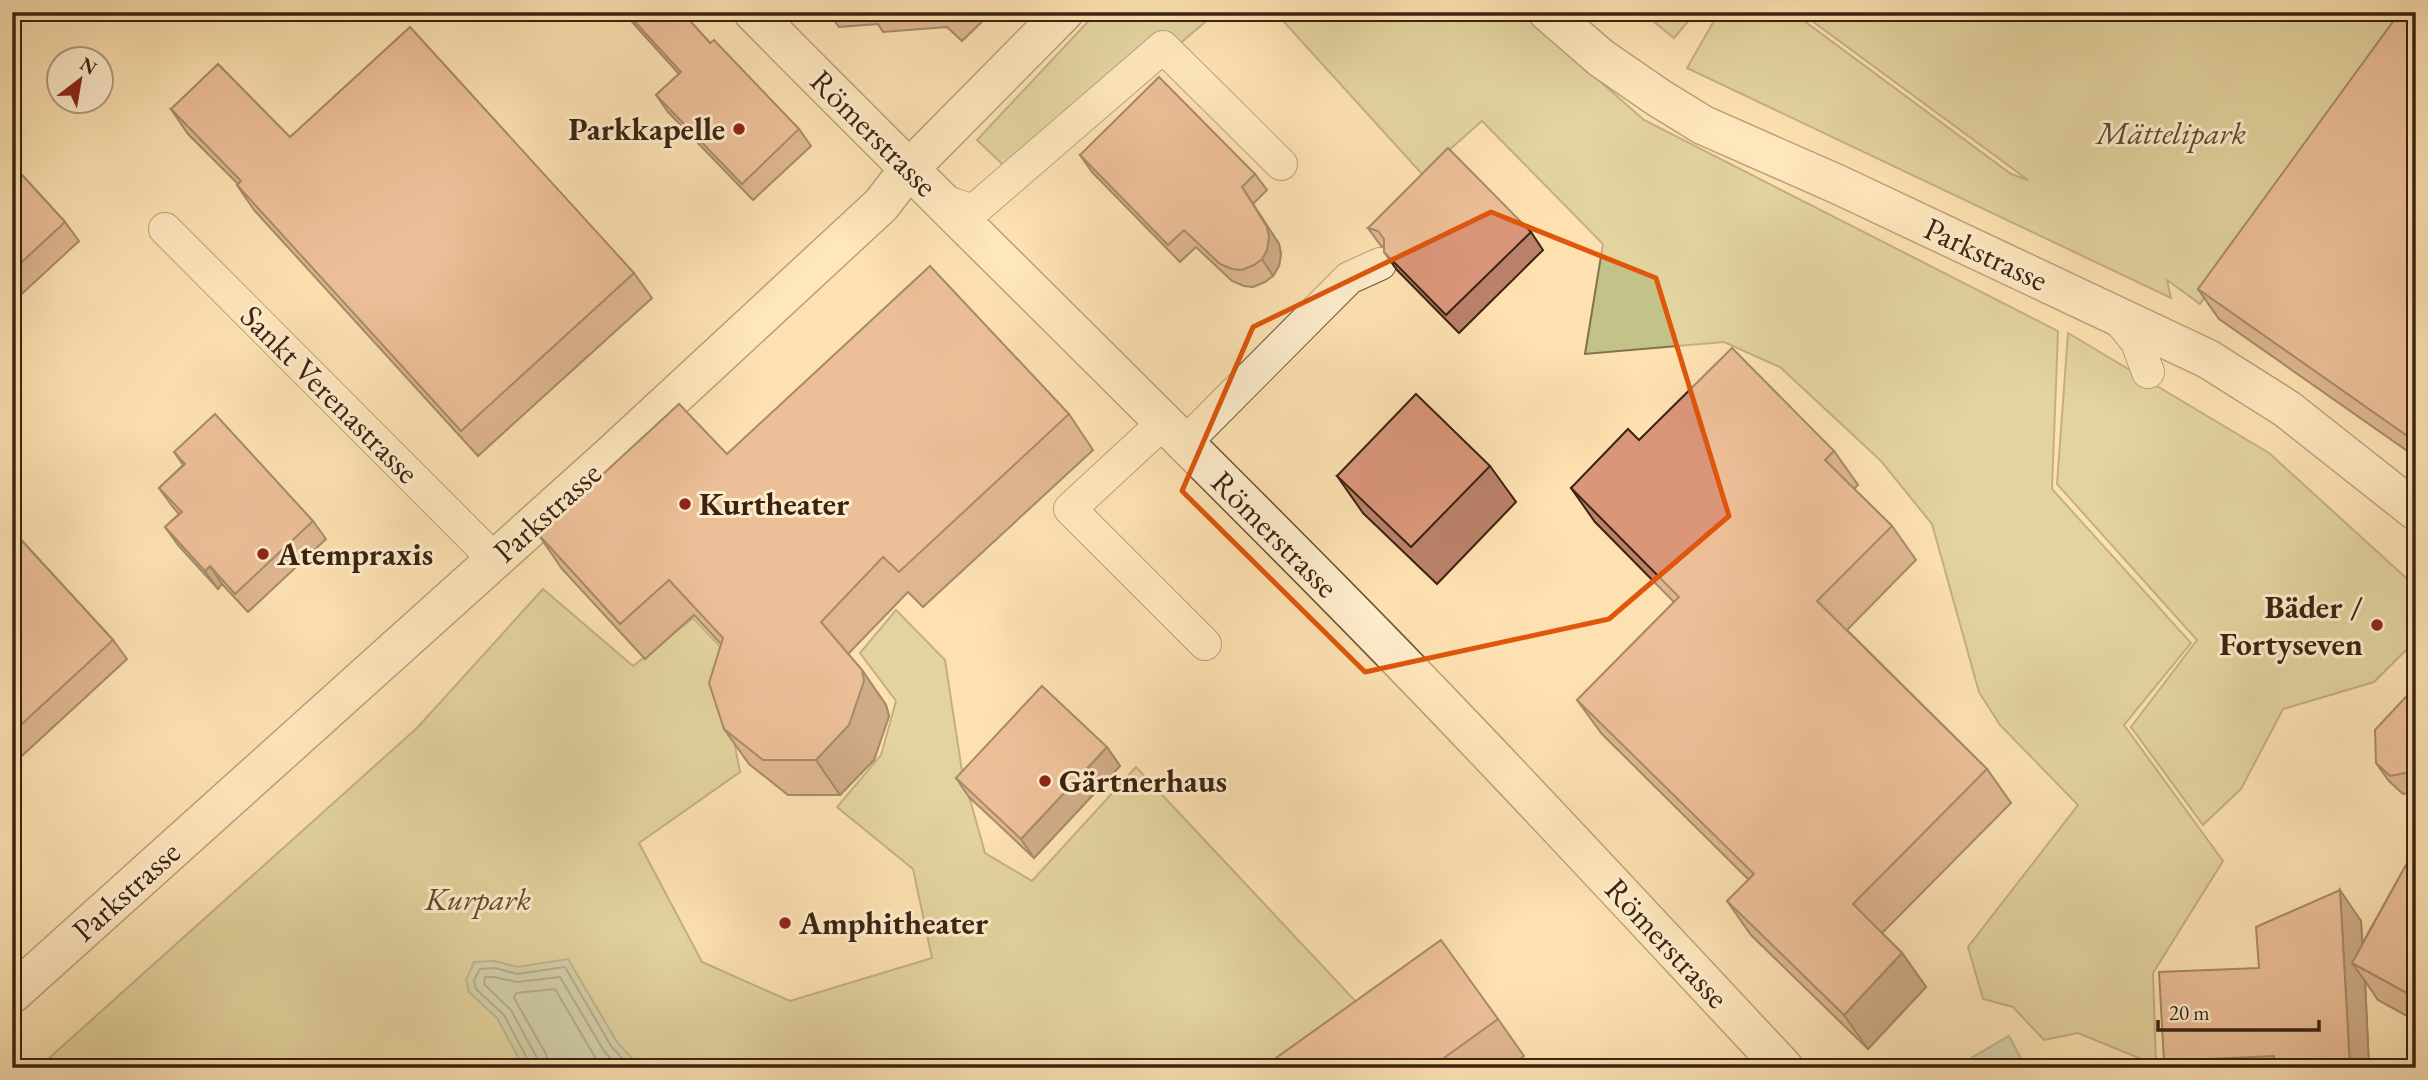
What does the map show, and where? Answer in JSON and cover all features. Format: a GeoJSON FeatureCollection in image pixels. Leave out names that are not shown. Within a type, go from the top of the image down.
{"type":"FeatureCollection","features":[{"type":"Feature","properties":{"kind":"street","name":"Römerstrasse"},"geometry":{"type":"LineString","coordinates":[[753,12],[908,170],[1338,597],[1784,1068]]}},
{"type":"Feature","properties":{"kind":"street","name":"Parkstrasse"},"geometry":{"type":"LineString","coordinates":[[12,994],[881,205],[908,170],[1064,12]]}},
{"type":"Feature","properties":{"kind":"street","name":"Parkstrasse"},"geometry":{"type":"LineString","coordinates":[[1548,12],[1601,58],[1703,125],[1839,184],[2207,359],[2287,409],[2416,511]]}},
{"type":"Feature","properties":{"kind":"lane"},"geometry":{"type":"LineString","coordinates":[[941,200],[974,211],[1163,47],[1281,164]]}},
{"type":"Feature","properties":{"kind":"lane","name":"Sankt Verenastrasse"},"geometry":{"type":"LineString","coordinates":[[165,229],[494,559]]}},
{"type":"Feature","properties":{"kind":"lane"},"geometry":{"type":"LineString","coordinates":[[1205,644],[1070,509],[1174,433],[1349,278],[1380,264]]}},
{"type":"Feature","properties":{"kind":"lane"},"geometry":{"type":"LineString","coordinates":[[2116,316],[2137,342],[2148,372]]}},
{"type":"Feature","properties":{"kind":"highlighted area"},"geometry":{"type":"Polygon","coordinates":[[[1491,212],[1656,278],[1729,516],[1609,619],[1365,672],[1182,491],[1253,327],[1491,212]]]}},
{"type":"Feature","properties":{"kind":"green space"},"geometry":{"type":"Polygon","coordinates":[[[1097,12],[1217,12],[1019,180],[977,140],[1097,12]]]}},
{"type":"Feature","properties":{"kind":"green space"},"geometry":{"type":"Polygon","coordinates":[[[1275,12],[1521,12],[1644,120],[2058,331],[2052,489],[2191,643],[2124,725],[2223,861],[2153,973],[2156,1065],[2078,1033],[2044,1040],[2013,1007],[1983,999],[1968,947],[2078,805],[2000,725],[1979,692],[1932,524],[1881,461],[1780,367],[1724,342],[1585,354],[1603,244],[1482,121],[1422,174],[1275,12]]]}},
{"type":"Feature","properties":{"kind":"green space"},"geometry":{"type":"Polygon","coordinates":[[[1642,12],[1696,12],[1674,38],[1642,12]]]}},
{"type":"Feature","properties":{"kind":"green space","name":"Mättelipark"},"geometry":{"type":"Polygon","coordinates":[[[1719,12],[1792,12],[2011,174],[2028,180],[1800,12],[2406,12],[2416,37],[2224,270],[2200,304],[2167,280],[2171,298],[1687,68],[1719,12]]]}},
{"type":"Feature","properties":{"kind":"green space"},"geometry":{"type":"Polygon","coordinates":[[[2068,333],[2269,453],[2416,587],[2416,640],[2374,682],[2283,709],[2241,789],[2203,825],[2131,727],[2197,640],[2057,484],[2068,333]]]}},
{"type":"Feature","properties":{"kind":"green space","name":"Kurpark"},"geometry":{"type":"Polygon","coordinates":[[[543,589],[633,666],[693,618],[744,672],[730,720],[740,772],[639,843],[702,962],[790,1001],[932,958],[913,869],[837,807],[881,755],[896,701],[860,653],[896,610],[945,660],[962,771],[985,853],[1032,881],[1136,767],[1361,1007],[1270,1068],[38,1068],[417,728],[543,589]]]}},
{"type":"Feature","properties":{"kind":"water"},"geometry":{"type":"Polygon","coordinates":[[[568,959],[617,1042],[641,1068],[524,1068],[497,1018],[469,992],[466,980],[474,962],[495,961],[517,967],[568,959]]]}},
{"type":"Feature","properties":{"kind":"water"},"geometry":{"type":"Polygon","coordinates":[[[2009,1036],[2024,1064],[2018,1068],[1954,1068],[2009,1036]]]}},
{"type":"Feature","properties":{"kind":"building","name":"Parkkapelle"},"geometry":{"type":"Polygon","coordinates":[[[626,12],[682,12],[710,43],[714,40],[799,129],[742,184],[656,95],[681,72],[626,12]]]}},
{"type":"Feature","properties":{"kind":"building"},"geometry":{"type":"Polygon","coordinates":[[[2400,12],[2416,12],[2416,442],[2198,289],[2400,12]]]}},
{"type":"Feature","properties":{"kind":"building"},"geometry":{"type":"Polygon","coordinates":[[[410,27],[634,273],[461,431],[237,185],[241,181],[171,109],[218,64],[290,137],[410,27]]]}},
{"type":"Feature","properties":{"kind":"building"},"geometry":{"type":"Polygon","coordinates":[[[1159,77],[1255,174],[1242,187],[1267,227],[1269,237],[1267,250],[1262,259],[1254,265],[1242,270],[1220,264],[1184,230],[1168,245],[1080,155],[1159,77]]]}},
{"type":"Feature","properties":{"kind":"building"},"geometry":{"type":"Polygon","coordinates":[[[1448,148],[1531,232],[1446,315],[1384,252],[1384,239],[1378,231],[1368,228],[1448,148]]]}},
{"type":"Feature","properties":{"kind":"building"},"geometry":{"type":"Polygon","coordinates":[[[12,164],[65,222],[12,271],[12,164]]]}},
{"type":"Feature","properties":{"kind":"building"},"geometry":{"type":"Polygon","coordinates":[[[930,266],[1069,414],[899,572],[883,557],[821,622],[862,670],[864,681],[849,725],[816,760],[763,760],[724,729],[709,683],[723,638],[669,580],[620,624],[538,534],[679,404],[727,454],[930,266]]]}},
{"type":"Feature","properties":{"kind":"building"},"geometry":{"type":"Polygon","coordinates":[[[1732,348],[1834,451],[1825,460],[1892,526],[1817,601],[1987,769],[1853,904],[1902,953],[1844,1015],[1727,901],[1754,874],[1577,700],[1679,597],[1571,488],[1628,429],[1639,440],[1732,348]]]}},
{"type":"Feature","properties":{"kind":"building"},"geometry":{"type":"Polygon","coordinates":[[[1416,394],[1490,466],[1411,547],[1337,476],[1416,394]]]}},
{"type":"Feature","properties":{"kind":"building"},"geometry":{"type":"Polygon","coordinates":[[[215,414],[313,521],[235,594],[210,566],[205,571],[165,527],[182,512],[159,488],[185,464],[174,452],[215,414]]]}},
{"type":"Feature","properties":{"kind":"building"},"geometry":{"type":"Polygon","coordinates":[[[12,530],[113,640],[12,733],[12,530]]]}},
{"type":"Feature","properties":{"kind":"building","name":"Gärtnerhaus"},"geometry":{"type":"Polygon","coordinates":[[[1042,686],[1107,747],[1021,839],[956,778],[1042,686]]]}},
{"type":"Feature","properties":{"kind":"building"},"geometry":{"type":"Polygon","coordinates":[[[2416,686],[2416,771],[2390,776],[2376,763],[2375,730],[2416,686]]]}},
{"type":"Feature","properties":{"kind":"building"},"geometry":{"type":"Polygon","coordinates":[[[2416,847],[2416,998],[2352,963],[2416,847]]]}},
{"type":"Feature","properties":{"kind":"building"},"geometry":{"type":"Polygon","coordinates":[[[2340,890],[2350,1068],[2275,1068],[2274,1056],[2164,1061],[2159,972],[2259,968],[2256,927],[2340,890]]]}},
{"type":"Feature","properties":{"kind":"building"},"geometry":{"type":"Polygon","coordinates":[[[1441,940],[1498,1019],[1430,1068],[1262,1068],[1441,940]]]}},
{"type":"Feature","properties":{"kind":"place","name":"Parkkapelle"},"geometry":{"type":"Point","coordinates":[739,129]}},
{"type":"Feature","properties":{"kind":"place","name":"Kurtheater"},"geometry":{"type":"Point","coordinates":[685,504]}},
{"type":"Feature","properties":{"kind":"place","name":"Atempraxis"},"geometry":{"type":"Point","coordinates":[263,554]}},
{"type":"Feature","properties":{"kind":"place","name":"Bäder / Fortyseven"},"geometry":{"type":"Point","coordinates":[2377,625]}},
{"type":"Feature","properties":{"kind":"place","name":"Gärtnerhaus"},"geometry":{"type":"Point","coordinates":[1045,781]}},
{"type":"Feature","properties":{"kind":"place","name":"Amphitheater"},"geometry":{"type":"Point","coordinates":[785,923]}}]}
